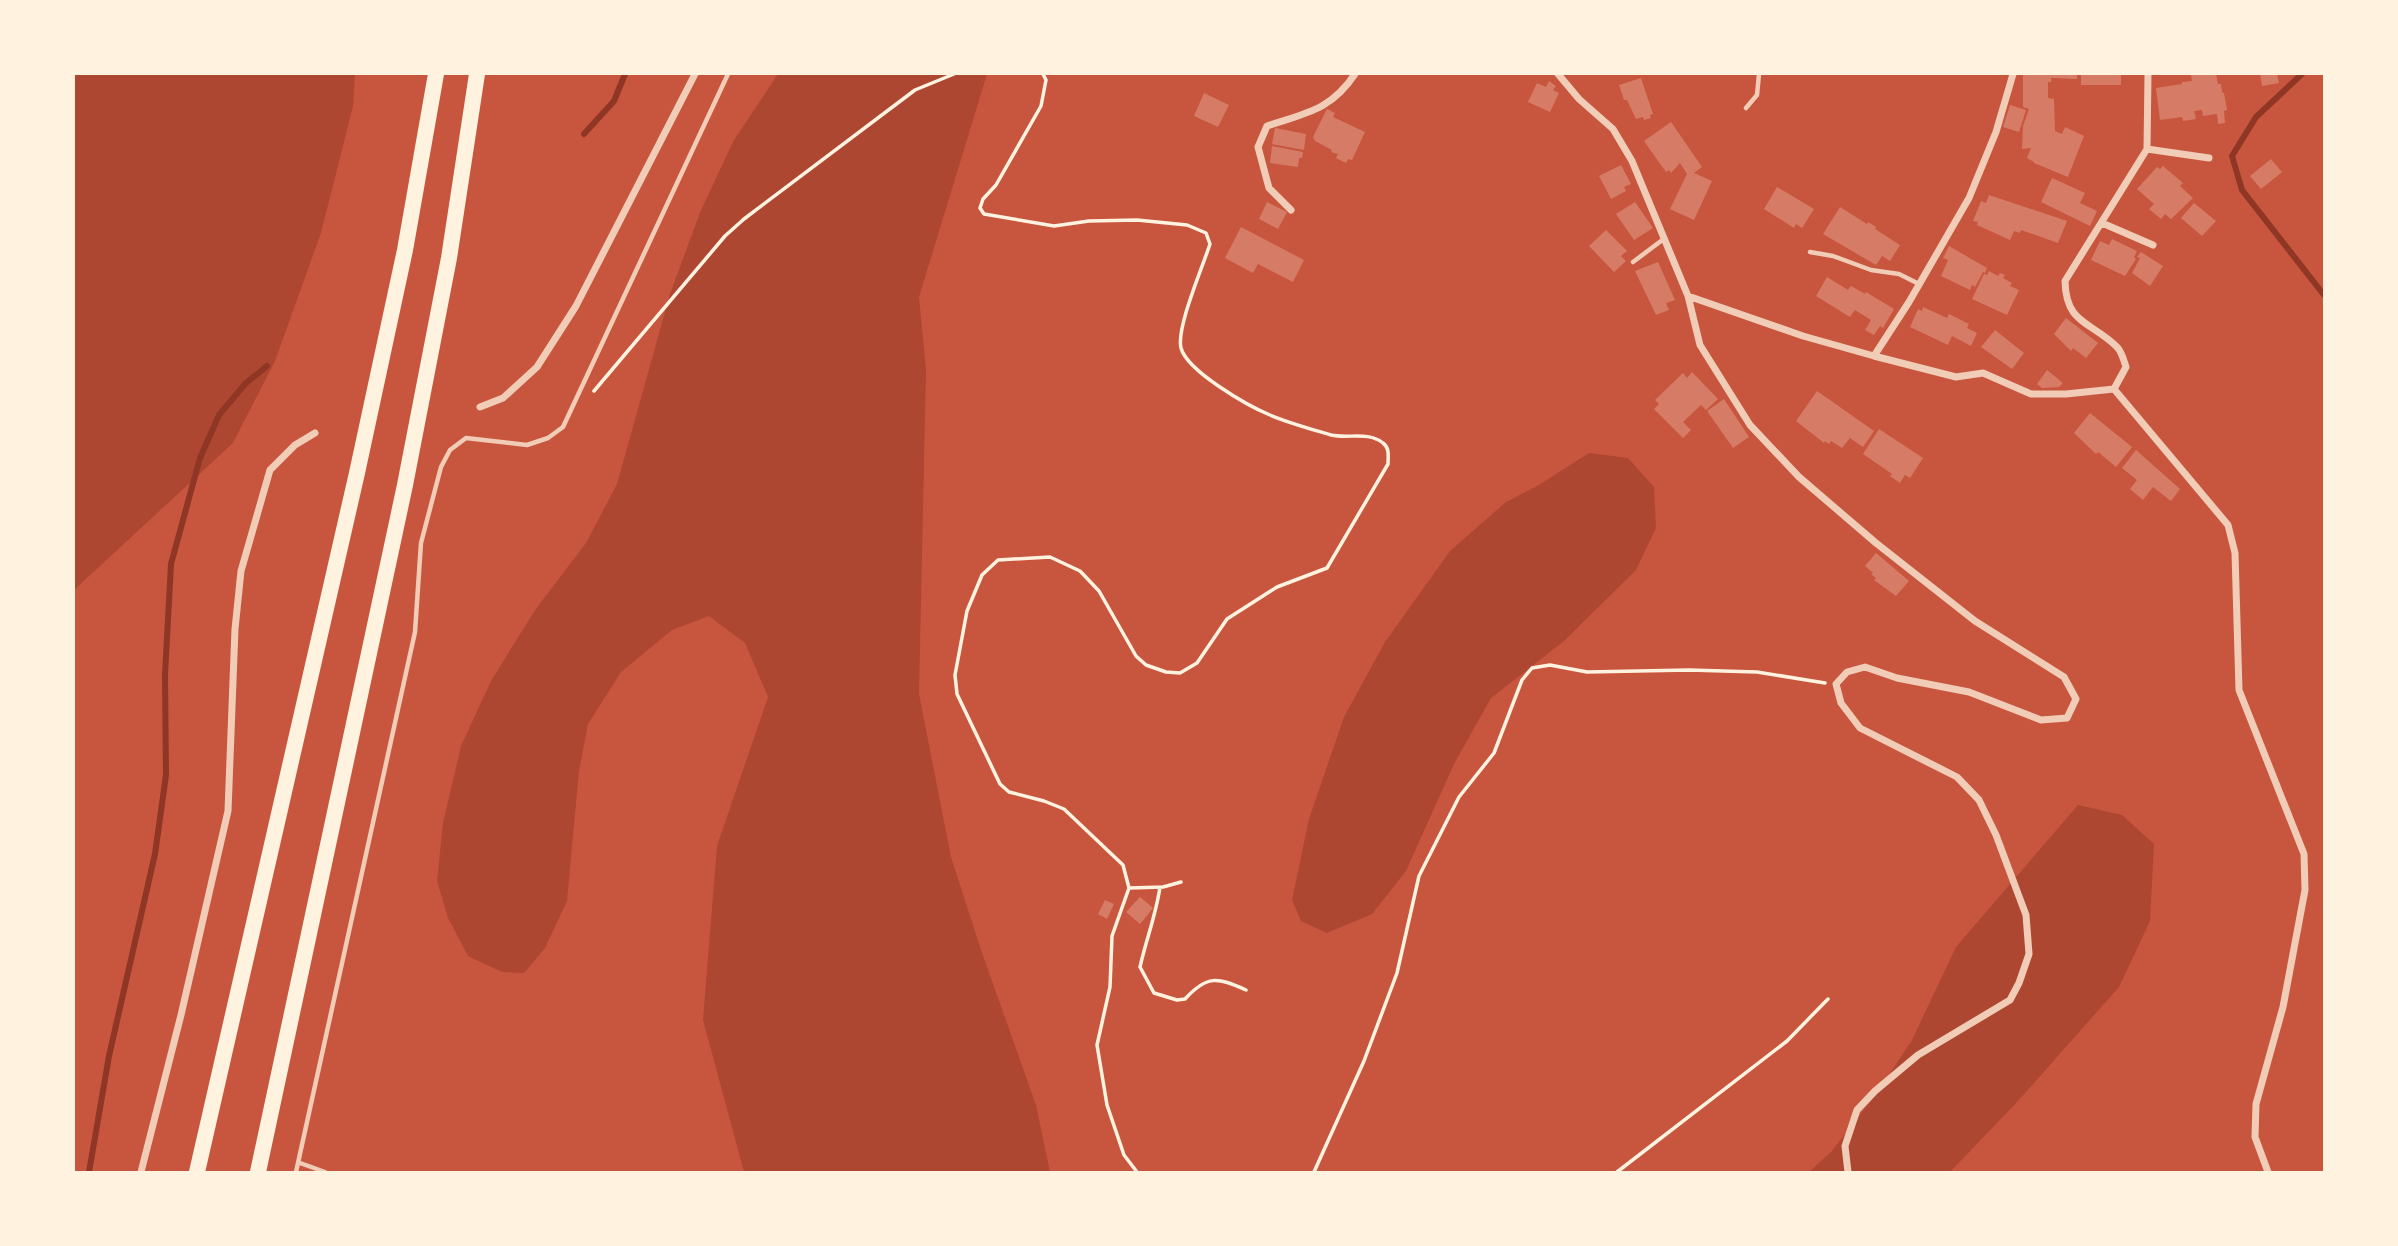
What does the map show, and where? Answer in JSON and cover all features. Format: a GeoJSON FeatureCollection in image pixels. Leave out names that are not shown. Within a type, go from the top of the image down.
{"type":"FeatureCollection","features":[{"type":"Feature","properties":{"kind":"highway"},"geometry":{"type":"LineString","coordinates":[[197,1172],[357,473],[405,250],[436,74]]}},
{"type":"Feature","properties":{"kind":"highway"},"geometry":{"type":"LineString","coordinates":[[258,1172],[405,485],[449,258],[477,74]]}},
{"type":"Feature","properties":{"kind":"street"},"geometry":{"type":"LineString","coordinates":[[480,407],[503,398],[537,367],[576,306],[695,74]]}},
{"type":"Feature","properties":{"kind":"street"},"geometry":{"type":"LineString","coordinates":[[1292,210],[1269,188],[1258,147],[1267,126],[1322,108],[1345,88],[1355,74]]}},
{"type":"Feature","properties":{"kind":"street"},"geometry":{"type":"LineString","coordinates":[[1558,74],[1579,99],[1613,129],[1632,161],[1688,296],[1700,345],[1750,425],[1798,477],[1975,621],[2064,677],[2076,699],[2067,718],[2041,720],[1969,692],[1897,678],[1865,667],[1847,672],[1836,684],[1842,703],[1860,728],[1957,777],[1979,800],[1996,835],[2026,915],[2029,954],[2020,983],[2010,1000],[1918,1055],[1857,1110],[1845,1146],[1848,1172]]}},
{"type":"Feature","properties":{"kind":"street"},"geometry":{"type":"LineString","coordinates":[[1874,356],[1969,198],[1996,132],[2013,74]]}},
{"type":"Feature","properties":{"kind":"street"},"geometry":{"type":"LineString","coordinates":[[2114,388],[2126,367],[2119,349],[2072,312],[2065,299],[2065,281],[2147,149],[2148,74]]}},
{"type":"Feature","properties":{"kind":"street"},"geometry":{"type":"LineString","coordinates":[[2147,149],[2209,158]]}},
{"type":"Feature","properties":{"kind":"street"},"geometry":{"type":"LineString","coordinates":[[2102,223],[2153,245]]}},
{"type":"Feature","properties":{"kind":"street"},"geometry":{"type":"LineString","coordinates":[[1688,296],[1803,336],[1874,356],[1956,377],[1983,373],[2031,394],[2066,394],[2114,388]]}},
{"type":"Feature","properties":{"kind":"street"},"geometry":{"type":"LineString","coordinates":[[2114,388],[2228,525],[2235,553],[2239,690],[2304,854],[2305,890],[2283,1007],[2256,1104],[2255,1137],[2268,1172]]}},
{"type":"Feature","properties":{"kind":"street"},"geometry":{"type":"LineString","coordinates":[[141,1172],[181,1016],[228,811],[235,629],[241,571],[270,470],[295,445],[315,433]]}},
{"type":"Feature","properties":{"kind":"lane"},"geometry":{"type":"LineString","coordinates":[[296,1172],[415,632],[421,543],[441,467],[450,450],[466,438],[527,445],[548,438],[563,427],[728,74]]}},
{"type":"Feature","properties":{"kind":"lane"},"geometry":{"type":"LineString","coordinates":[[1746,108],[1757,95],[1759,74]]}},
{"type":"Feature","properties":{"kind":"lane"},"geometry":{"type":"LineString","coordinates":[[1633,262],[1665,237]]}},
{"type":"Feature","properties":{"kind":"lane"},"geometry":{"type":"LineString","coordinates":[[1810,252],[1833,256],[1871,270],[1899,275],[1919,284]]}},
{"type":"Feature","properties":{"kind":"lane"},"geometry":{"type":"LineString","coordinates":[[300,1163],[325,1172]]}},
{"type":"Feature","properties":{"kind":"path"},"geometry":{"type":"LineString","coordinates":[[590,395],[725,236],[744,219],[915,90],[954,74]]}},
{"type":"Feature","properties":{"kind":"path"},"geometry":{"type":"LineString","coordinates":[[1043,74],[1046,80],[1041,106],[996,185],[984,199],[980,208],[984,214],[1054,226],[1089,221],[1136,220],[1186,225],[1206,233],[1210,244],[1185,319],[1181,347],[1192,366],[1243,401],[1269,415],[1335,436],[1354,435],[1372,439],[1383,443],[1388,450],[1388,464],[1327,568],[1277,587],[1227,619],[1197,663],[1180,673],[1166,672],[1146,665],[1136,656],[1099,591],[1080,571],[1050,557],[998,560],[982,575],[967,611],[955,675],[957,694],[1000,784],[1009,792],[1063,809],[1123,865],[1129,888],[1112,936],[1110,987],[1097,1045],[1107,1105],[1125,1155],[1137,1172]]}},
{"type":"Feature","properties":{"kind":"path"},"geometry":{"type":"LineString","coordinates":[[1314,1172],[1364,1060],[1397,974],[1419,876],[1459,797],[1494,753],[1522,680],[1532,668],[1550,665],[1587,673],[1689,670],[1757,672],[1836,684]]}},
{"type":"Feature","properties":{"kind":"path"},"geometry":{"type":"LineString","coordinates":[[1129,888],[1160,887],[1181,882]]}},
{"type":"Feature","properties":{"kind":"path"},"geometry":{"type":"LineString","coordinates":[[1160,887],[1157,911],[1149,929],[1140,967],[1154,993],[1177,1000],[1185,999],[1199,984],[1217,980],[1224,980],[1246,990]]}},
{"type":"Feature","properties":{"kind":"path"},"geometry":{"type":"LineString","coordinates":[[1617,1172],[1787,1041],[1828,999]]}},
{"type":"Feature","properties":{"kind":"shaded area"},"geometry":{"type":"Polygon","coordinates":[[[74,74],[355,74],[353,106],[321,233],[275,361],[233,443],[74,590],[74,74]]]}},
{"type":"Feature","properties":{"kind":"shaded area"},"geometry":{"type":"Polygon","coordinates":[[[778,74],[987,74],[919,297],[926,370],[919,694],[951,857],[1036,1105],[1050,1172],[744,1172],[703,1020],[717,846],[768,697],[745,643],[709,616],[672,630],[621,672],[588,724],[579,771],[567,901],[545,948],[524,973],[502,972],[468,956],[448,918],[437,881],[443,823],[461,746],[491,681],[535,610],[586,543],[617,484],[670,294],[701,210],[734,140],[778,74]]]}},
{"type":"Feature","properties":{"kind":"shaded area"},"geometry":{"type":"Polygon","coordinates":[[[1589,453],[1628,458],[1654,487],[1656,528],[1636,570],[1564,641],[1491,698],[1454,764],[1406,871],[1372,914],[1327,933],[1301,921],[1292,900],[1309,819],[1344,717],[1385,642],[1450,551],[1506,502],[1539,485],[1589,453]]]}},
{"type":"Feature","properties":{"kind":"shaded area"},"geometry":{"type":"Polygon","coordinates":[[[2078,805],[2122,815],[2154,844],[2150,921],[2119,987],[2018,1101],[1950,1172],[1809,1172],[1831,1152],[1874,1097],[1912,1040],[1956,947],[2078,805]]]}},
{"type":"Feature","properties":{"kind":"building"},"geometry":{"type":"Polygon","coordinates":[[[2023,74],[2077,74],[2077,79],[2051,78],[2051,82],[2048,82],[2048,98],[2054,99],[2055,131],[2062,134],[2065,127],[2084,136],[2068,177],[2034,163],[2027,158],[2031,148],[2022,149],[2023,126],[2029,109],[2023,107],[2023,74]]]}},
{"type":"Feature","properties":{"kind":"building"},"geometry":{"type":"Polygon","coordinates":[[[2081,74],[2121,74],[2121,85],[2081,85],[2081,74]]]}},
{"type":"Feature","properties":{"kind":"building"},"geometry":{"type":"Polygon","coordinates":[[[2216,74],[2224,93],[2227,110],[2224,111],[2225,123],[2218,124],[2217,114],[2203,116],[2202,110],[2194,111],[2196,119],[2183,121],[2182,117],[2160,120],[2156,88],[2192,81],[2191,75],[2216,74]]]}},
{"type":"Feature","properties":{"kind":"building"},"geometry":{"type":"Polygon","coordinates":[[[2260,74],[2277,74],[2279,83],[2262,86],[2260,74]]]}},
{"type":"Feature","properties":{"kind":"building"},"geometry":{"type":"Polygon","coordinates":[[[1641,78],[1653,114],[1650,115],[1651,118],[1644,120],[1643,117],[1636,119],[1627,100],[1624,100],[1619,85],[1641,78]]]}},
{"type":"Feature","properties":{"kind":"building"},"geometry":{"type":"Polygon","coordinates":[[[1549,81],[1556,86],[1553,90],[1559,93],[1550,112],[1528,102],[1537,83],[1546,87],[1549,81]]]}},
{"type":"Feature","properties":{"kind":"building"},"geometry":{"type":"Polygon","coordinates":[[[1204,93],[1229,105],[1218,127],[1194,116],[1204,93]]]}},
{"type":"Feature","properties":{"kind":"building"},"geometry":{"type":"Polygon","coordinates":[[[2010,105],[2026,110],[2019,132],[2003,127],[2010,105]]]}},
{"type":"Feature","properties":{"kind":"building"},"geometry":{"type":"Polygon","coordinates":[[[1327,109],[1335,113],[1333,117],[1365,132],[1352,160],[1348,159],[1346,163],[1336,158],[1338,154],[1331,152],[1332,150],[1315,141],[1313,137],[1327,109]]]}},
{"type":"Feature","properties":{"kind":"building"},"geometry":{"type":"Polygon","coordinates":[[[1671,122],[1702,167],[1694,173],[1712,181],[1694,220],[1670,209],[1687,174],[1680,163],[1671,173],[1669,170],[1666,172],[1644,141],[1671,122]]]}},
{"type":"Feature","properties":{"kind":"building"},"geometry":{"type":"Polygon","coordinates":[[[1275,128],[1306,134],[1304,150],[1272,144],[1275,128]]]}},
{"type":"Feature","properties":{"kind":"building"},"geometry":{"type":"Polygon","coordinates":[[[1272,146],[1303,152],[1298,167],[1270,163],[1272,146]]]}},
{"type":"Feature","properties":{"kind":"building"},"geometry":{"type":"Polygon","coordinates":[[[2271,159],[2282,172],[2261,189],[2250,176],[2271,159]]]}},
{"type":"Feature","properties":{"kind":"building"},"geometry":{"type":"Polygon","coordinates":[[[1621,165],[1631,184],[1624,187],[1626,191],[1611,199],[1599,176],[1621,165]]]}},
{"type":"Feature","properties":{"kind":"building"},"geometry":{"type":"Polygon","coordinates":[[[2163,166],[2183,183],[2180,186],[2193,198],[2171,219],[2165,214],[2161,219],[2149,209],[2154,204],[2137,189],[2157,167],[2160,169],[2163,166]]]}},
{"type":"Feature","properties":{"kind":"building"},"geometry":{"type":"Polygon","coordinates":[[[2052,178],[2085,193],[2080,203],[2097,211],[2090,226],[2041,202],[2052,178]]]}},
{"type":"Feature","properties":{"kind":"building"},"geometry":{"type":"Polygon","coordinates":[[[1777,187],[1814,209],[1802,228],[1796,224],[1794,228],[1764,209],[1777,187]]]}},
{"type":"Feature","properties":{"kind":"building"},"geometry":{"type":"Polygon","coordinates":[[[1989,195],[2067,221],[2058,243],[2021,230],[2020,233],[2014,231],[2010,240],[1977,225],[1978,222],[1973,221],[1981,201],[1986,203],[1989,195]]]}},
{"type":"Feature","properties":{"kind":"building"},"geometry":{"type":"Polygon","coordinates":[[[1267,202],[1287,212],[1278,229],[1259,219],[1267,202]]]}},
{"type":"Feature","properties":{"kind":"building"},"geometry":{"type":"Polygon","coordinates":[[[1635,202],[1653,228],[1634,240],[1616,214],[1635,202]]]}},
{"type":"Feature","properties":{"kind":"building"},"geometry":{"type":"Polygon","coordinates":[[[2194,203],[2216,221],[2202,236],[2181,218],[2194,203]]]}},
{"type":"Feature","properties":{"kind":"building"},"geometry":{"type":"Polygon","coordinates":[[[1840,207],[1876,227],[1875,229],[1900,245],[1890,261],[1882,256],[1876,265],[1823,234],[1840,207]]]}},
{"type":"Feature","properties":{"kind":"building"},"geometry":{"type":"Polygon","coordinates":[[[1241,227],[1304,260],[1293,282],[1258,264],[1253,273],[1225,258],[1241,227]]]}},
{"type":"Feature","properties":{"kind":"building"},"geometry":{"type":"Polygon","coordinates":[[[1606,230],[1627,251],[1621,256],[1626,261],[1614,272],[1589,246],[1606,230]]]}},
{"type":"Feature","properties":{"kind":"building"},"geometry":{"type":"Polygon","coordinates":[[[2112,239],[2137,251],[2134,257],[2136,259],[2125,276],[2091,260],[2100,241],[2109,245],[2112,239]]]}},
{"type":"Feature","properties":{"kind":"building"},"geometry":{"type":"Polygon","coordinates":[[[1949,246],[1987,268],[1975,287],[1972,285],[1970,290],[1941,276],[1948,260],[1943,258],[1949,246]]]}},
{"type":"Feature","properties":{"kind":"building"},"geometry":{"type":"Polygon","coordinates":[[[2141,252],[2163,266],[2150,286],[2132,273],[2141,252]]]}},
{"type":"Feature","properties":{"kind":"building"},"geometry":{"type":"Polygon","coordinates":[[[1658,262],[1675,300],[1666,303],[1669,310],[1656,315],[1635,271],[1658,262]]]}},
{"type":"Feature","properties":{"kind":"building"},"geometry":{"type":"Polygon","coordinates":[[[1989,271],[1998,276],[2000,273],[2005,275],[2003,278],[2012,283],[2010,286],[2019,290],[2007,315],[1972,299],[1984,274],[1987,275],[1989,271]]]}},
{"type":"Feature","properties":{"kind":"building"},"geometry":{"type":"Polygon","coordinates":[[[1827,277],[1848,290],[1851,286],[1865,294],[1866,292],[1894,309],[1883,328],[1880,326],[1874,335],[1865,330],[1871,320],[1855,310],[1850,317],[1816,296],[1827,277]]]}},
{"type":"Feature","properties":{"kind":"building"},"geometry":{"type":"Polygon","coordinates":[[[1923,307],[1947,318],[1949,314],[1969,324],[1967,328],[1977,333],[1971,346],[1952,336],[1948,345],[1910,327],[1918,309],[1922,311],[1923,307]]]}},
{"type":"Feature","properties":{"kind":"building"},"geometry":{"type":"Polygon","coordinates":[[[2066,318],[2098,343],[2086,358],[2073,348],[2071,351],[2054,334],[2066,318]]]}},
{"type":"Feature","properties":{"kind":"building"},"geometry":{"type":"Polygon","coordinates":[[[1995,330],[2024,353],[2012,369],[1981,347],[1995,330]]]}},
{"type":"Feature","properties":{"kind":"building"},"geometry":{"type":"Polygon","coordinates":[[[2047,370],[2063,383],[2059,387],[2042,388],[2037,384],[2047,370]]]}},
{"type":"Feature","properties":{"kind":"building"},"geometry":{"type":"Polygon","coordinates":[[[1692,372],[1718,399],[1706,410],[1701,405],[1683,422],[1691,430],[1683,438],[1654,409],[1659,404],[1655,400],[1683,373],[1687,378],[1692,372]]]}},
{"type":"Feature","properties":{"kind":"building"},"geometry":{"type":"Polygon","coordinates":[[[1817,391],[1874,431],[1863,447],[1850,438],[1842,448],[1831,441],[1829,444],[1825,441],[1824,443],[1796,421],[1817,391]]]}},
{"type":"Feature","properties":{"kind":"building"},"geometry":{"type":"Polygon","coordinates":[[[1724,399],[1749,437],[1733,448],[1707,411],[1724,399]]]}},
{"type":"Feature","properties":{"kind":"building"},"geometry":{"type":"Polygon","coordinates":[[[2090,413],[2132,447],[2116,467],[2098,452],[2096,454],[2074,433],[2090,413]]]}},
{"type":"Feature","properties":{"kind":"building"},"geometry":{"type":"Polygon","coordinates":[[[1879,429],[1923,458],[1910,478],[1905,475],[1900,483],[1890,476],[1892,474],[1863,454],[1879,429]]]}},
{"type":"Feature","properties":{"kind":"building"},"geometry":{"type":"Polygon","coordinates":[[[2136,450],[2180,489],[2171,501],[2153,487],[2143,500],[2130,489],[2137,480],[2122,468],[2136,450]]]}},
{"type":"Feature","properties":{"kind":"building"},"geometry":{"type":"Polygon","coordinates":[[[1876,553],[1909,581],[1896,596],[1874,580],[1876,578],[1871,574],[1873,573],[1865,566],[1876,553]]]}},
{"type":"Feature","properties":{"kind":"building"},"geometry":{"type":"Polygon","coordinates":[[[1140,897],[1153,908],[1140,924],[1126,912],[1140,897]]]}},
{"type":"Feature","properties":{"kind":"building"},"geometry":{"type":"Polygon","coordinates":[[[1105,900],[1114,904],[1107,919],[1098,914],[1105,900]]]}},
{"type":"Feature","properties":{"kind":"waterway"},"geometry":{"type":"LineString","coordinates":[[584,134],[614,101],[625,74]]}},
{"type":"Feature","properties":{"kind":"waterway"},"geometry":{"type":"LineString","coordinates":[[2302,74],[2256,117],[2232,156],[2242,190],[2324,295]]}},
{"type":"Feature","properties":{"kind":"waterway"},"geometry":{"type":"LineString","coordinates":[[89,1172],[109,1056],[155,854],[166,775],[165,675],[171,564],[200,458],[219,415],[246,383],[267,366]]}}]}
